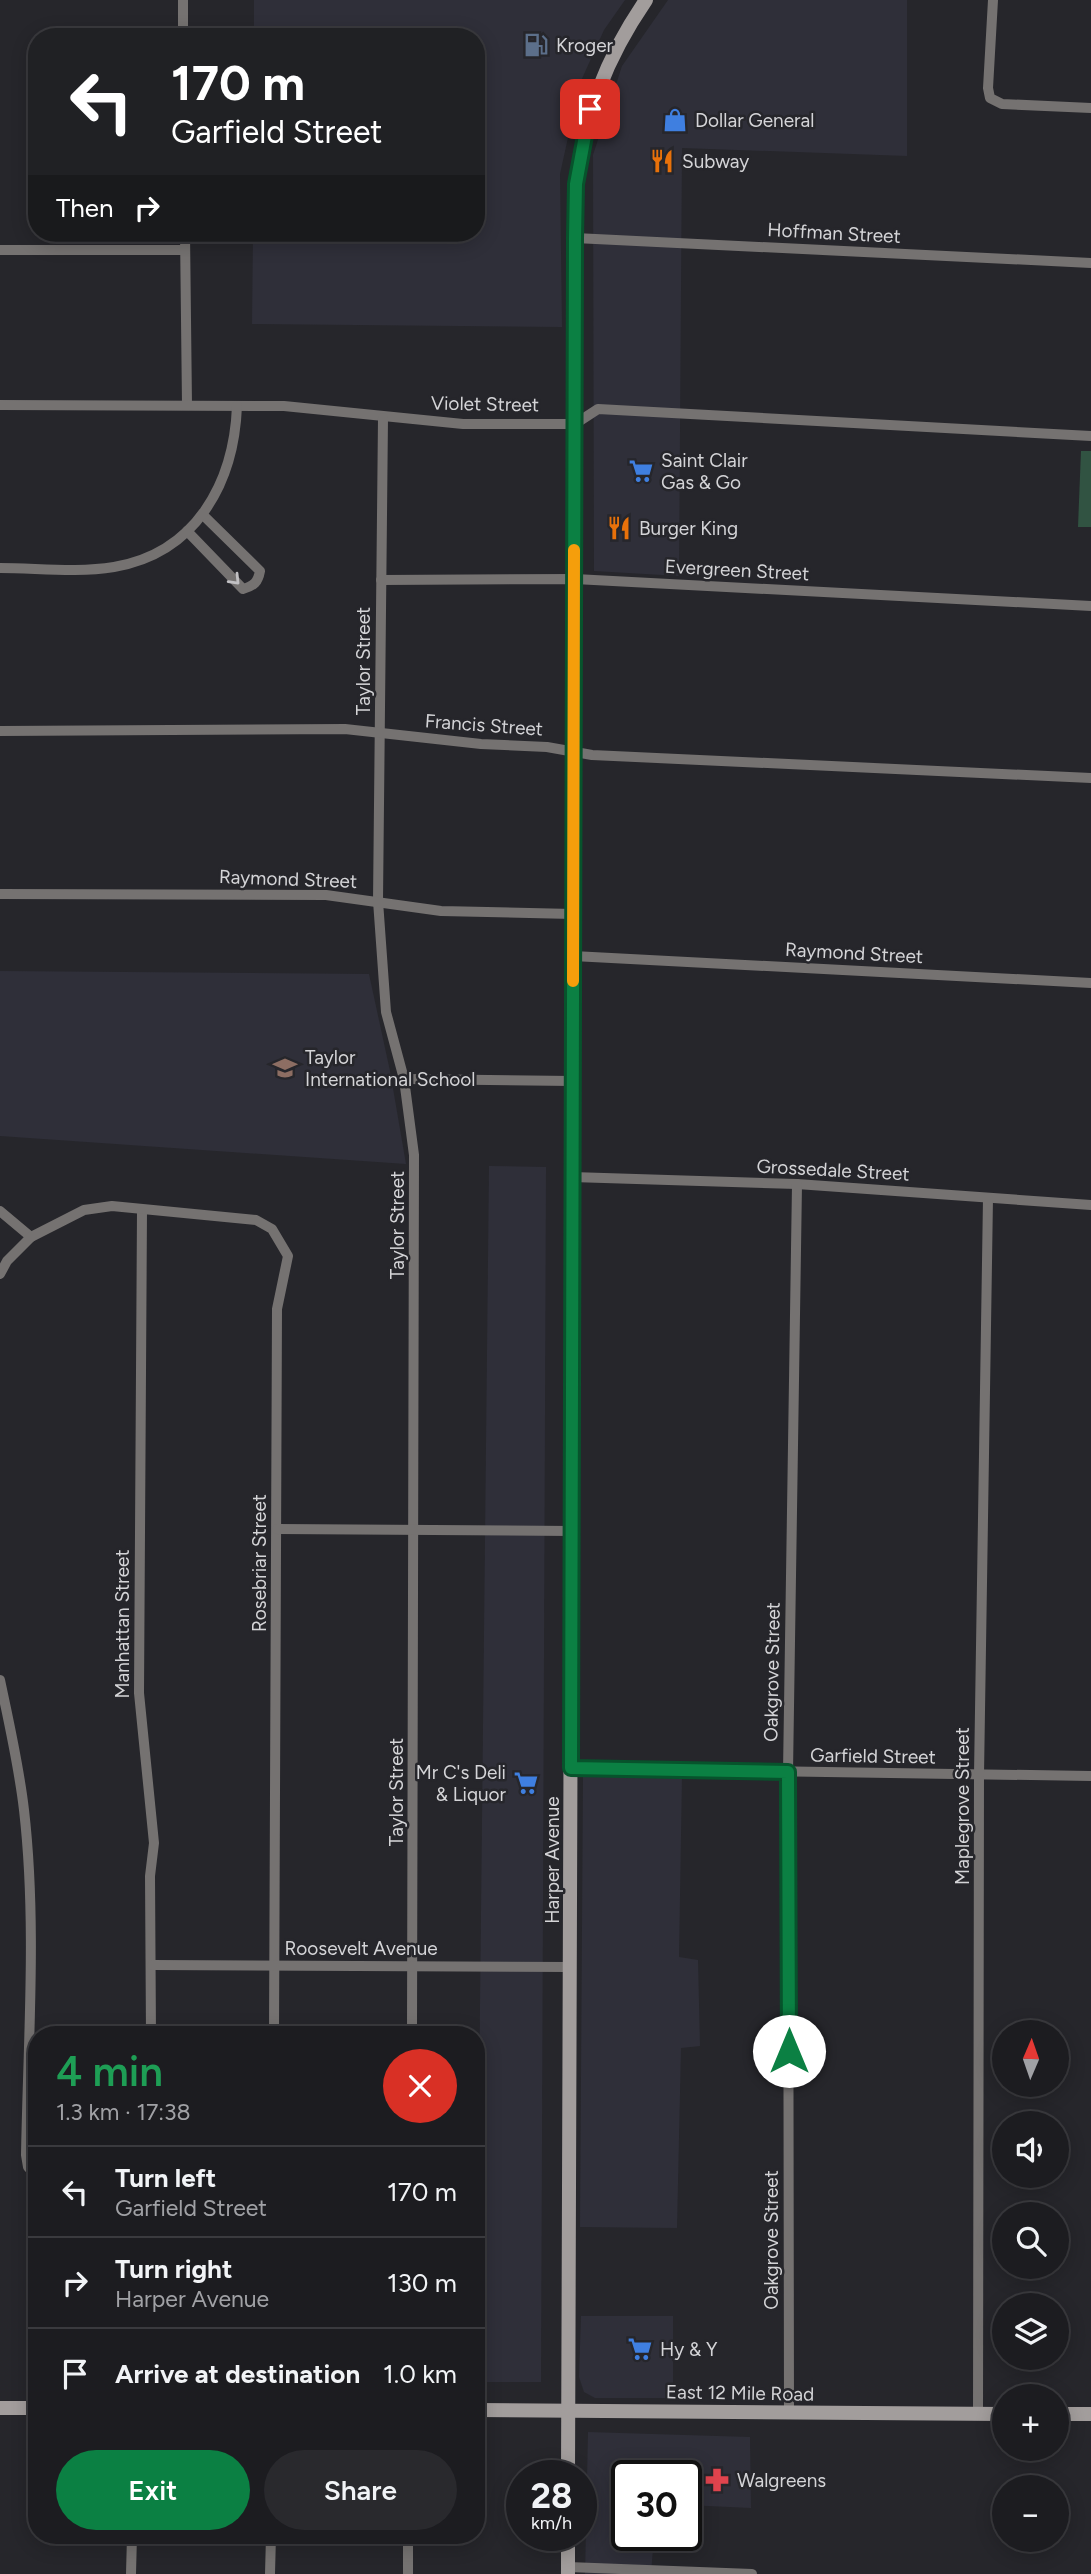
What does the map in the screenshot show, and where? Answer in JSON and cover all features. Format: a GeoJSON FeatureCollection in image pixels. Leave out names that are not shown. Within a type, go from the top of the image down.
{"type":"FeatureCollection","features":[{"type":"Feature","properties":{"kind":"main road","name":"Harper Avenue"},"geometry":{"type":"LineString","coordinates":[[568,2460],[576,184],[590,109],[614,52],[646,0]]}},
{"type":"Feature","properties":{"kind":"main road"},"geometry":{"type":"LineString","coordinates":[[0,2408],[28,2408]]}},
{"type":"Feature","properties":{"kind":"main road","name":"East 12 Mile Road"},"geometry":{"type":"LineString","coordinates":[[485,2410],[992,2414]]}},
{"type":"Feature","properties":{"kind":"main road"},"geometry":{"type":"LineString","coordinates":[[1069,2414],[1091,2414]]}},
{"type":"Feature","properties":{"kind":"main road"},"geometry":{"type":"LineString","coordinates":[[568,2551],[568,2571]]}},
{"type":"Feature","properties":{"kind":"street"},"geometry":{"type":"LineString","coordinates":[[183,0],[183,28]]}},
{"type":"Feature","properties":{"kind":"street"},"geometry":{"type":"LineString","coordinates":[[993,0],[988,88],[990,98],[1002,104],[1091,108]]}},
{"type":"Feature","properties":{"kind":"street","name":"Hoffman Street"},"geometry":{"type":"LineString","coordinates":[[575,238],[1091,264]]}},
{"type":"Feature","properties":{"kind":"street"},"geometry":{"type":"LineString","coordinates":[[185,242],[187,405]]}},
{"type":"Feature","properties":{"kind":"street"},"geometry":{"type":"LineString","coordinates":[[0,250],[185,250]]}},
{"type":"Feature","properties":{"kind":"street","name":"Violet Street"},"geometry":{"type":"LineString","coordinates":[[0,405],[237,405],[320,409],[383,418],[463,424],[575,424],[598,409],[1091,436]]}},
{"type":"Feature","properties":{"kind":"street"},"geometry":{"type":"LineString","coordinates":[[0,568],[113,567],[160,550],[187,531],[203,515],[222,484],[229,461],[237,405]]}},
{"type":"Feature","properties":{"kind":"street","name":"Taylor Street"},"geometry":{"type":"LineString","coordinates":[[383,418],[378,901],[387,1012],[404,1079],[414,1154],[412,2026]]}},
{"type":"Feature","properties":{"kind":"street"},"geometry":{"type":"LineString","coordinates":[[187,531],[243,589],[252,587],[259,579],[260,571],[203,515]]}},
{"type":"Feature","properties":{"kind":"street","name":"Evergreen Street"},"geometry":{"type":"LineString","coordinates":[[381,580],[575,579],[1091,606]]}},
{"type":"Feature","properties":{"kind":"street","name":"Francis Street"},"geometry":{"type":"LineString","coordinates":[[0,731],[306,729],[380,732],[429,740],[573,751],[592,755],[1091,778]]}},
{"type":"Feature","properties":{"kind":"street","name":"Raymond Street"},"geometry":{"type":"LineString","coordinates":[[0,894],[326,895],[441,911],[573,914]]}},
{"type":"Feature","properties":{"kind":"street","name":"Raymond Street"},"geometry":{"type":"LineString","coordinates":[[573,956],[1091,983]]}},
{"type":"Feature","properties":{"kind":"street"},"geometry":{"type":"LineString","coordinates":[[404,1079],[572,1081]]}},
{"type":"Feature","properties":{"kind":"street","name":"Grossedale Street"},"geometry":{"type":"LineString","coordinates":[[572,1177],[797,1184],[1091,1205]]}},
{"type":"Feature","properties":{"kind":"street","name":"Oakgrove Street"},"geometry":{"type":"LineString","coordinates":[[789,2413],[788,1772],[797,1184]]}},
{"type":"Feature","properties":{"kind":"street","name":"Maplegrove Street"},"geometry":{"type":"LineString","coordinates":[[978,2414],[979,1775],[988,1198]]}},
{"type":"Feature","properties":{"kind":"street","name":"Rosebriar Street"},"geometry":{"type":"LineString","coordinates":[[0,1275],[4,1258],[31,1237],[84,1210],[112,1206],[257,1220],[272,1229],[284,1248],[288,1264],[277,1309],[274,2026]]}},
{"type":"Feature","properties":{"kind":"street"},"geometry":{"type":"LineString","coordinates":[[0,1211],[31,1237]]}},
{"type":"Feature","properties":{"kind":"street","name":"Manhattan Street"},"geometry":{"type":"LineString","coordinates":[[142,1211],[139,1693],[153,1843],[150,1876],[151,2026]]}},
{"type":"Feature","properties":{"kind":"street"},"geometry":{"type":"LineString","coordinates":[[277,1529],[572,1531]]}},
{"type":"Feature","properties":{"kind":"street"},"geometry":{"type":"LineString","coordinates":[[0,1680],[20,1772],[25,1813],[29,1900],[28,2167]]}},
{"type":"Feature","properties":{"kind":"street","name":"Garfield Street"},"geometry":{"type":"LineString","coordinates":[[571,1768],[1091,1776]]}},
{"type":"Feature","properties":{"kind":"street","name":"Roosevelt Avenue"},"geometry":{"type":"LineString","coordinates":[[152,1965],[570,1967]]}},
{"type":"Feature","properties":{"kind":"street"},"geometry":{"type":"LineString","coordinates":[[131,2574],[132,2544]]}},
{"type":"Feature","properties":{"kind":"street"},"geometry":{"type":"LineString","coordinates":[[270,2574],[271,2544]]}},
{"type":"Feature","properties":{"kind":"street"},"geometry":{"type":"LineString","coordinates":[[408,2544],[408,2574]]}},
{"type":"Feature","properties":{"kind":"street"},"geometry":{"type":"LineString","coordinates":[[568,2571],[752,2574]]}},
{"type":"Feature","properties":{"kind":"shaded area"},"geometry":{"type":"Polygon","coordinates":[[[254,0],[625,0],[604,30],[580,83],[560,174],[562,327],[252,324],[253,242],[485,242],[485,28],[254,28],[254,0]]]}},
{"type":"Feature","properties":{"kind":"shaded area"},"geometry":{"type":"Polygon","coordinates":[[[668,0],[907,0],[907,156],[682,148],[679,576],[594,571],[593,155],[622,66],[668,0]]]}},
{"type":"Feature","properties":{"kind":"shaded area"},"geometry":{"type":"Polygon","coordinates":[[[0,971],[369,974],[406,1164],[0,1136],[0,971]]]}},
{"type":"Feature","properties":{"kind":"shaded area"},"geometry":{"type":"Polygon","coordinates":[[[489,1166],[546,1167],[541,2382],[485,2382],[485,2026],[480,2026],[489,1166]]]}},
{"type":"Feature","properties":{"kind":"shaded area"},"geometry":{"type":"Polygon","coordinates":[[[583,1776],[682,1776],[679,1957],[698,1960],[700,2046],[681,2048],[677,2228],[580,2227],[583,1776]]]}},
{"type":"Feature","properties":{"kind":"shaded area"},"geometry":{"type":"Polygon","coordinates":[[[581,2316],[673,2316],[673,2398],[595,2398],[584,2392],[579,2377],[581,2316]]]}},
{"type":"Feature","properties":{"kind":"shaded area"},"geometry":{"type":"Polygon","coordinates":[[[588,2432],[750,2437],[751,2508],[702,2506],[702,2460],[611,2460],[611,2551],[653,2551],[651,2574],[585,2574],[585,2551],[597,2551],[597,2460],[587,2460],[588,2432]]]}},
{"type":"Feature","properties":{"kind":"green space"},"geometry":{"type":"Polygon","coordinates":[[[1081,451],[1091,451],[1091,527],[1078,527],[1081,451]]]}},
{"type":"Feature","properties":{"kind":"slow traffic"},"geometry":{"type":"LineString","coordinates":[[573,981],[574,550]]}},
{"type":"Feature","properties":{"kind":"place","name":"Kroger"},"geometry":{"type":"Point","coordinates":[536,45]}},
{"type":"Feature","properties":{"kind":"place","name":"Dollar General"},"geometry":{"type":"Point","coordinates":[675,120]}},
{"type":"Feature","properties":{"kind":"place","name":"Subway"},"geometry":{"type":"Point","coordinates":[662,161]}},
{"type":"Feature","properties":{"kind":"place","name":"Saint Clair Gas & Go"},"geometry":{"type":"Point","coordinates":[641,471]}},
{"type":"Feature","properties":{"kind":"place","name":"Burger King"},"geometry":{"type":"Point","coordinates":[619,528]}},
{"type":"Feature","properties":{"kind":"place","name":"Taylor International School"},"geometry":{"type":"Point","coordinates":[285,1068]}},
{"type":"Feature","properties":{"kind":"place","name":"Mr C's Deli & Liquor"},"geometry":{"type":"Point","coordinates":[526,1783]}},
{"type":"Feature","properties":{"kind":"place","name":"Hy & Y"},"geometry":{"type":"Point","coordinates":[640,2349]}},
{"type":"Feature","properties":{"kind":"place","name":"Walgreens"},"geometry":{"type":"Point","coordinates":[717,2480]}},
{"type":"Feature","properties":{"kind":"route"},"geometry":{"type":"LineString","coordinates":[[590,109],[576,184],[575,238],[571,1768],[788,1772],[789,2051]]}}]}
